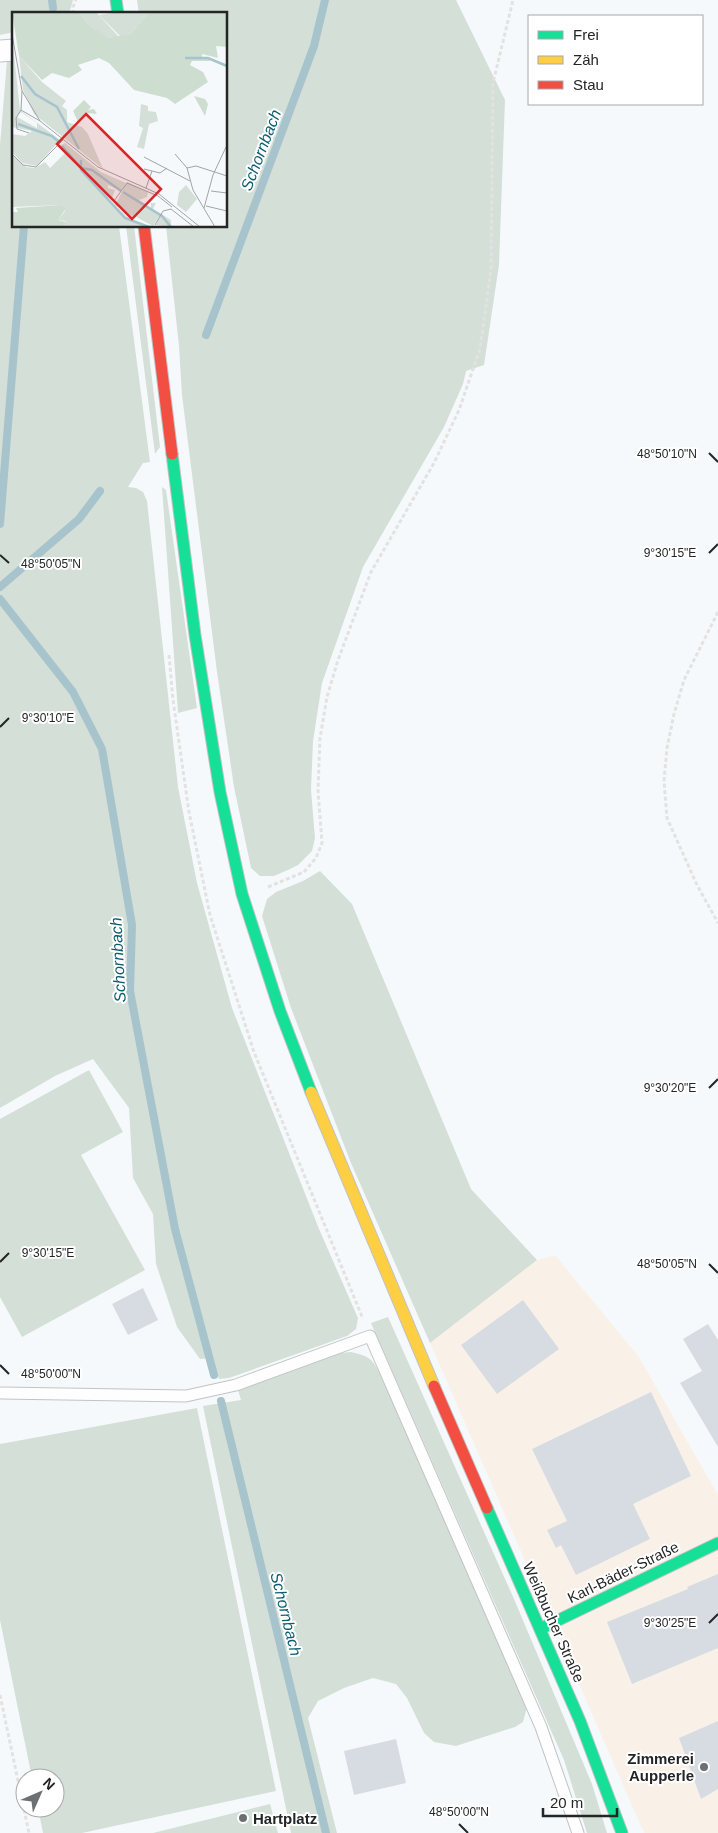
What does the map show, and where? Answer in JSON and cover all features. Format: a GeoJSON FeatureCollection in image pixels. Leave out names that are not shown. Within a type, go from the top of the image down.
{"type":"FeatureCollection","features":[{"type":"Feature","properties":{"kind":"street","name":"Weißbucher Straße"},"geometry":{"type":"LineString","coordinates":[[144,228],[195,635],[220,792],[242,894],[280,1011],[312,1094],[451,1426],[580,1720],[622,1833]]}},
{"type":"Feature","properties":{"kind":"street","name":"Karl-Bäder-Straße"},"geometry":{"type":"LineString","coordinates":[[540,1629],[718,1543]]}},
{"type":"Feature","properties":{"kind":"lane"},"geometry":{"type":"LineString","coordinates":[[2,1393],[186,1396],[236,1385],[370,1336],[541,1727],[578,1833]]}},
{"type":"Feature","properties":{"kind":"path"},"geometry":{"type":"LineString","coordinates":[[73,12],[76,0]]}},
{"type":"Feature","properties":{"kind":"path"},"geometry":{"type":"LineString","coordinates":[[242,894],[268,887],[304,872],[316,858],[322,843],[318,790],[320,738],[326,697],[371,572],[434,463],[459,410],[480,349],[490,269],[493,83],[513,0]]}},
{"type":"Feature","properties":{"kind":"path"},"geometry":{"type":"LineString","coordinates":[[718,612],[684,680],[667,748],[664,781],[667,818],[693,876],[718,923]]}},
{"type":"Feature","properties":{"kind":"path"},"geometry":{"type":"LineString","coordinates":[[0,1695],[29,1833]]}},
{"type":"Feature","properties":{"kind":"shaded area"},"geometry":{"type":"Polygon","coordinates":[[[0,0],[73,0],[70,12],[12,12],[12,32],[0,35],[0,0]]]}},
{"type":"Feature","properties":{"kind":"shaded area"},"geometry":{"type":"Polygon","coordinates":[[[137,0],[456,0],[505,100],[499,265],[484,365],[466,371],[463,384],[444,427],[363,567],[322,683],[313,741],[311,790],[315,838],[312,851],[298,865],[274,876],[260,876],[251,868],[234,787],[217,672],[182,395],[179,346],[166,228],[228,228],[228,12],[139,12],[137,0]]]}},
{"type":"Feature","properties":{"kind":"shaded area"},"geometry":{"type":"Polygon","coordinates":[[[7,60],[12,61],[12,228],[119,228],[150,462],[143,463],[128,487],[136,488],[143,492],[147,501],[178,787],[197,883],[232,1008],[319,1229],[358,1318],[356,1329],[347,1336],[229,1378],[219,1379],[213,1358],[200,1359],[177,1327],[156,1264],[153,1214],[133,1178],[129,1108],[93,1059],[55,1076],[0,1108],[0,145],[7,60]]]}},
{"type":"Feature","properties":{"kind":"shaded area"},"geometry":{"type":"Polygon","coordinates":[[[126,228],[134,228],[160,447],[155,454],[126,228]]]}},
{"type":"Feature","properties":{"kind":"shaded area"},"geometry":{"type":"Polygon","coordinates":[[[162,487],[166,490],[197,708],[178,713],[162,487]]]}},
{"type":"Feature","properties":{"kind":"shaded area"},"geometry":{"type":"Polygon","coordinates":[[[320,871],[352,904],[471,1189],[537,1260],[430,1343],[351,1163],[291,1008],[262,916],[267,899],[276,892],[303,881],[320,871]]]}},
{"type":"Feature","properties":{"kind":"shaded area"},"geometry":{"type":"Polygon","coordinates":[[[89,1070],[123,1132],[81,1155],[145,1270],[22,1337],[0,1297],[0,1119],[89,1070]]]}},
{"type":"Feature","properties":{"kind":"shaded area"},"geometry":{"type":"Polygon","coordinates":[[[555,1255],[639,1357],[718,1495],[718,1833],[644,1833],[430,1343],[537,1260],[555,1255]]]}},
{"type":"Feature","properties":{"kind":"shaded area"},"geometry":{"type":"Polygon","coordinates":[[[388,1317],[514,1599],[592,1784],[607,1833],[587,1833],[564,1760],[371,1323],[388,1317]]]}},
{"type":"Feature","properties":{"kind":"shaded area"},"geometry":{"type":"Polygon","coordinates":[[[351,1352],[369,1359],[375,1364],[380,1374],[527,1707],[523,1722],[515,1727],[456,1746],[434,1742],[424,1733],[407,1698],[396,1684],[373,1678],[344,1688],[318,1701],[308,1718],[337,1833],[291,1833],[203,1406],[241,1400],[238,1390],[341,1353],[351,1352]]]}},
{"type":"Feature","properties":{"kind":"shaded area"},"geometry":{"type":"Polygon","coordinates":[[[197,1408],[276,1791],[82,1833],[43,1833],[40,1818],[65,1818],[65,1768],[30,1768],[0,1620],[0,1444],[197,1408]]]}},
{"type":"Feature","properties":{"kind":"shaded area","name":"Hartplatz"},"geometry":{"type":"Polygon","coordinates":[[[270,1804],[278,1833],[153,1833],[270,1804]]]}},
{"type":"Feature","properties":{"kind":"building"},"geometry":{"type":"Polygon","coordinates":[[[143,1288],[158,1320],[128,1335],[112,1304],[143,1288]]]}},
{"type":"Feature","properties":{"kind":"building"},"geometry":{"type":"Polygon","coordinates":[[[523,1300],[559,1349],[497,1394],[461,1345],[523,1300]]]}},
{"type":"Feature","properties":{"kind":"building"},"geometry":{"type":"Polygon","coordinates":[[[708,1324],[718,1340],[718,1447],[680,1383],[702,1371],[683,1339],[708,1324]]]}},
{"type":"Feature","properties":{"kind":"building"},"geometry":{"type":"Polygon","coordinates":[[[651,1392],[691,1476],[633,1504],[650,1539],[576,1575],[561,1545],[556,1548],[547,1530],[567,1521],[532,1449],[651,1392]]]}},
{"type":"Feature","properties":{"kind":"building"},"geometry":{"type":"Polygon","coordinates":[[[718,1574],[718,1648],[632,1684],[607,1622],[688,1589],[687,1587],[718,1574]]]}},
{"type":"Feature","properties":{"kind":"building","name":"Zimmerei Aupperle"},"geometry":{"type":"Polygon","coordinates":[[[718,1721],[718,1789],[701,1799],[679,1738],[718,1721]]]}},
{"type":"Feature","properties":{"kind":"building"},"geometry":{"type":"Polygon","coordinates":[[[396,1739],[406,1783],[354,1795],[344,1751],[396,1739]]]}},
{"type":"Feature","properties":{"kind":"waterway"},"geometry":{"type":"LineString","coordinates":[[52,0],[53,8]]}},
{"type":"Feature","properties":{"kind":"waterway","name":"Schornbach"},"geometry":{"type":"LineString","coordinates":[[206,335],[314,46],[325,0]]}},
{"type":"Feature","properties":{"kind":"waterway"},"geometry":{"type":"LineString","coordinates":[[0,524],[24,228]]}},
{"type":"Feature","properties":{"kind":"waterway","name":"Schornbach"},"geometry":{"type":"LineString","coordinates":[[0,587],[79,519],[100,491]]}},
{"type":"Feature","properties":{"kind":"waterway","name":"Schornbach"},"geometry":{"type":"LineString","coordinates":[[0,599],[73,692],[102,749],[132,925],[130,991],[175,1229],[214,1375]]}},
{"type":"Feature","properties":{"kind":"waterway","name":"Schornbach"},"geometry":{"type":"LineString","coordinates":[[221,1401],[326,1833]]}},
{"type":"Feature","properties":{"kind":"traffic: fast"},"geometry":{"type":"LineString","coordinates":[[116,0],[118,12]]}},
{"type":"Feature","properties":{"kind":"traffic: fast"},"geometry":{"type":"LineString","coordinates":[[172,454],[195,635],[220,792],[242,894],[280,1011],[311,1092]]}},
{"type":"Feature","properties":{"kind":"traffic: fast"},"geometry":{"type":"LineString","coordinates":[[487,1508],[580,1721],[622,1833]]}},
{"type":"Feature","properties":{"kind":"traffic: fast"},"geometry":{"type":"LineString","coordinates":[[540,1629],[718,1543]]}},
{"type":"Feature","properties":{"kind":"traffic: slow"},"geometry":{"type":"LineString","coordinates":[[311,1092],[434,1386]]}},
{"type":"Feature","properties":{"kind":"traffic: jam"},"geometry":{"type":"LineString","coordinates":[[144,228],[172,454]]}},
{"type":"Feature","properties":{"kind":"traffic: jam"},"geometry":{"type":"LineString","coordinates":[[434,1386],[487,1508]]}},
{"type":"Feature","properties":{"kind":"place","name":"Zimmerei Aupperle"},"geometry":{"type":"Point","coordinates":[704,1767]}},
{"type":"Feature","properties":{"kind":"place","name":"Hartplatz"},"geometry":{"type":"Point","coordinates":[243,1818]}}]}
